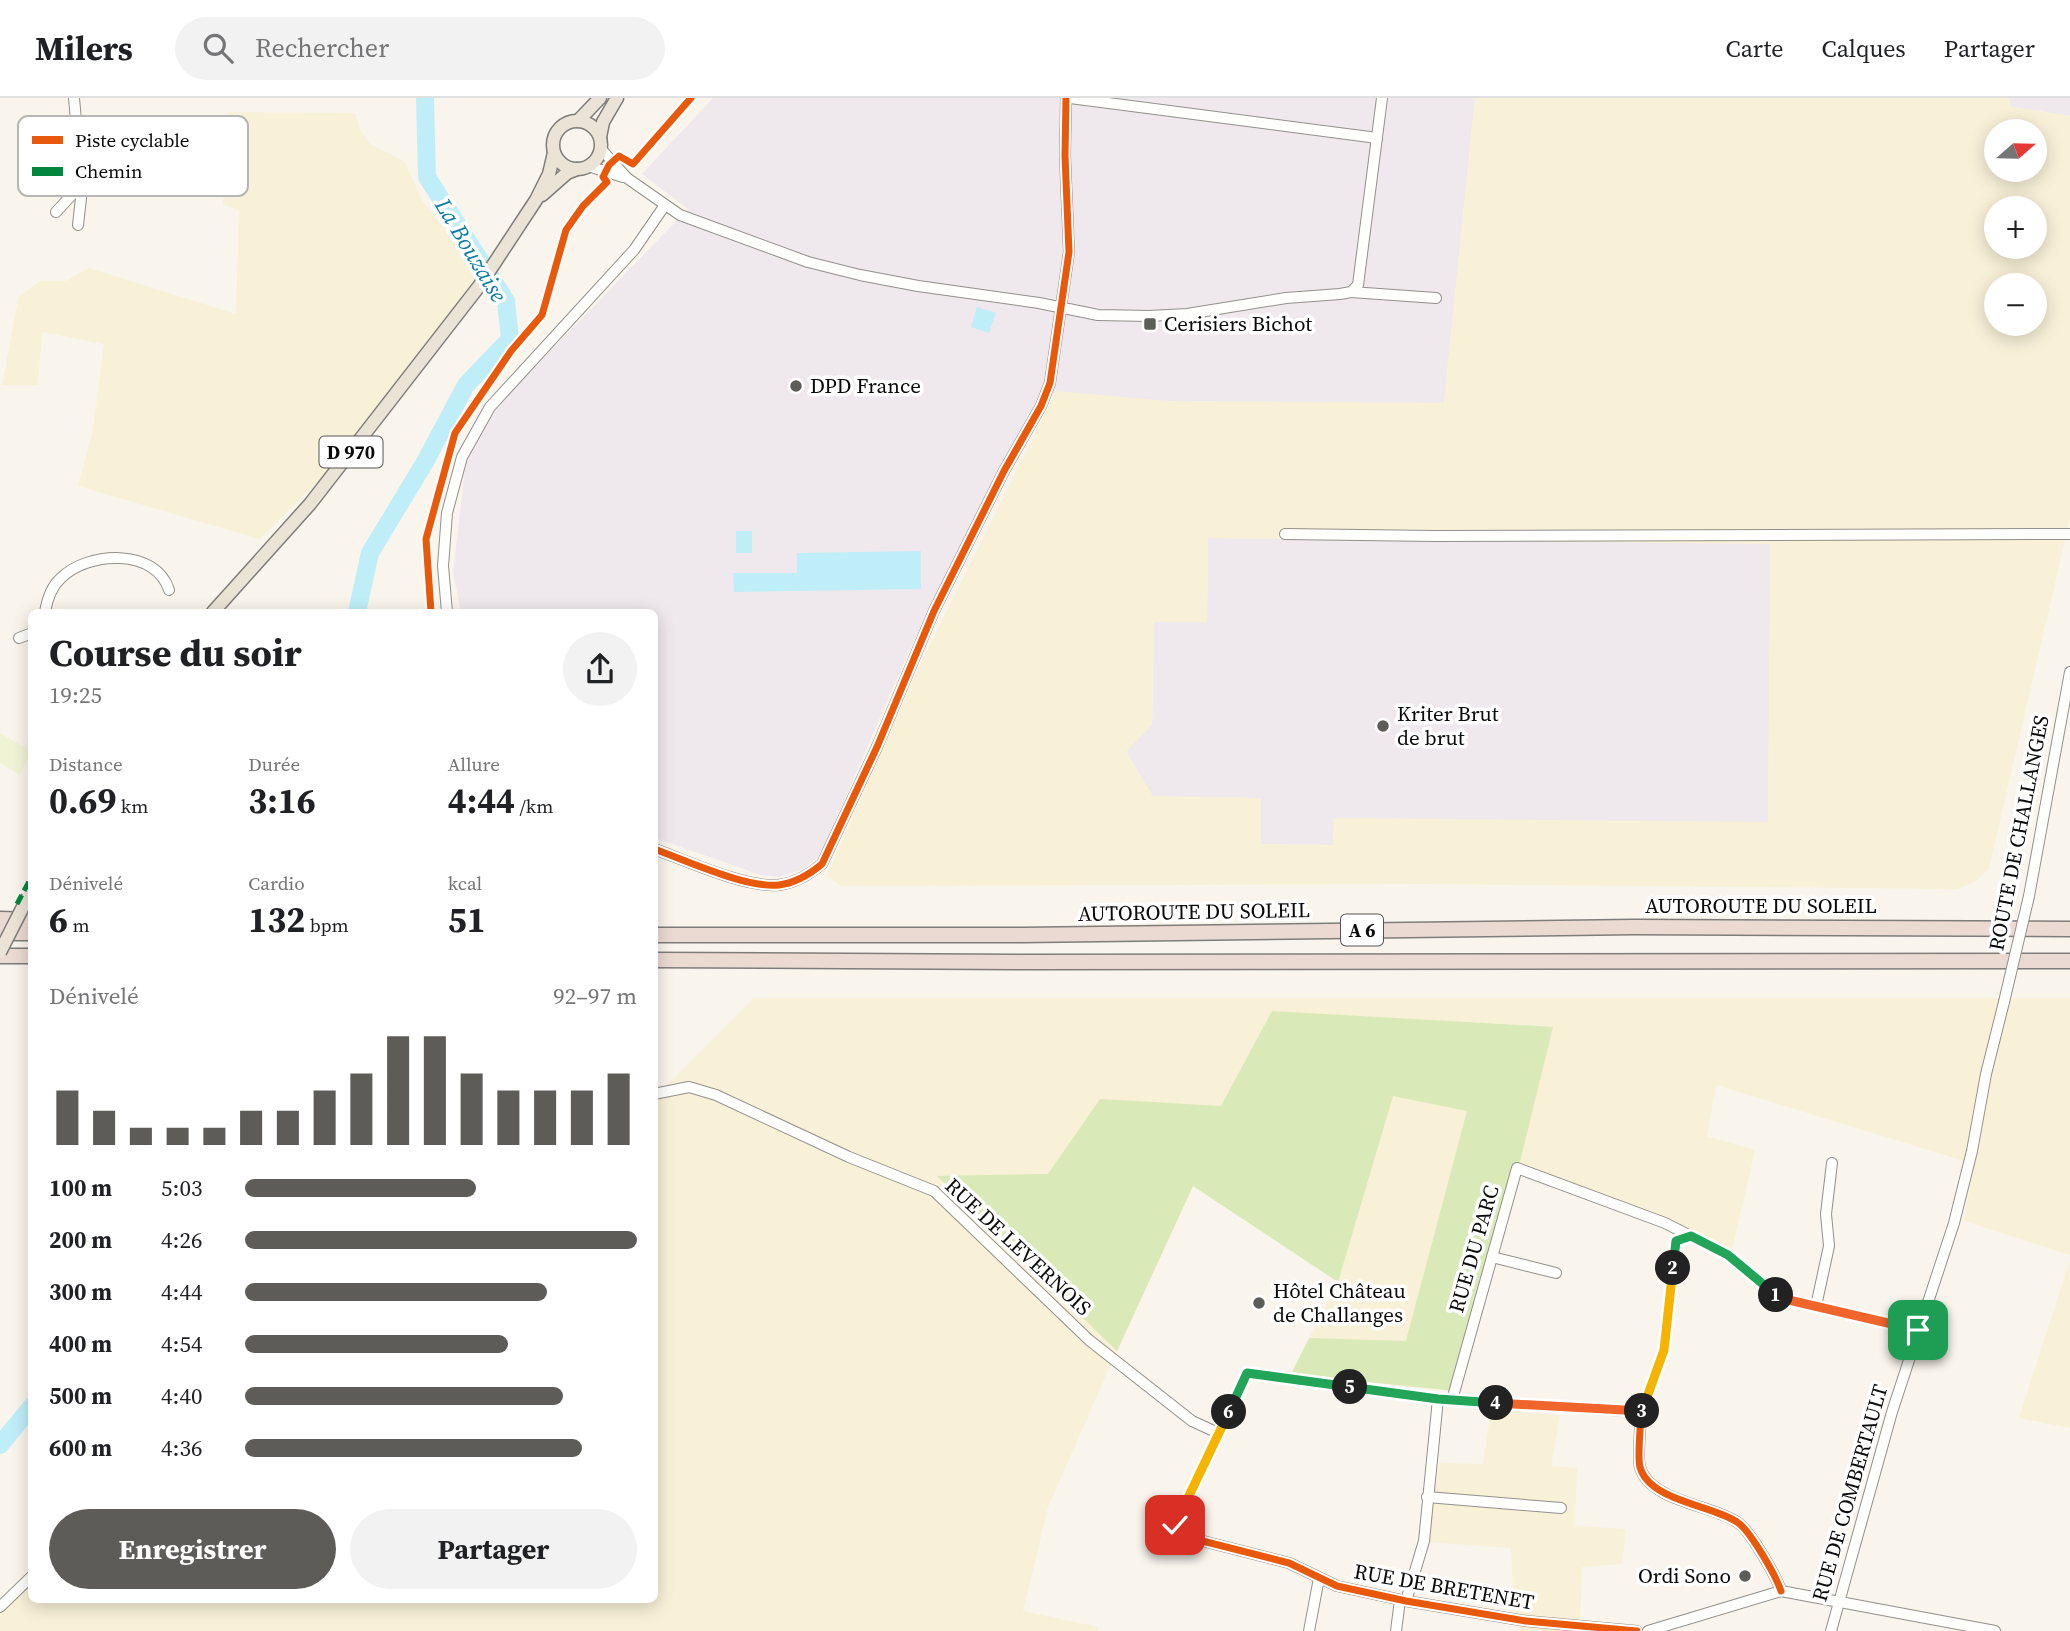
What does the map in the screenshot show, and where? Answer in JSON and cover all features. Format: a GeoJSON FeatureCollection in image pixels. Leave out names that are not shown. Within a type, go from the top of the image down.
{"type":"FeatureCollection","features":[{"type":"Feature","properties":{"kind":"highway"},"geometry":{"type":"LineString","coordinates":[[0,919],[28,920]]}},
{"type":"Feature","properties":{"kind":"highway","name":"AUTOROUTE DU SOLEIL"},"geometry":{"type":"LineString","coordinates":[[658,935],[1023,935],[1648,927],[2070,929]]}},
{"type":"Feature","properties":{"kind":"highway"},"geometry":{"type":"LineString","coordinates":[[0,933],[28,933]]}},
{"type":"Feature","properties":{"kind":"highway"},"geometry":{"type":"LineString","coordinates":[[0,954],[28,956]]}},
{"type":"Feature","properties":{"kind":"highway","name":"A 6"},"geometry":{"type":"LineString","coordinates":[[658,960],[2070,961]]}},
{"type":"Feature","properties":{"kind":"main road"},"geometry":{"type":"LineString","coordinates":[[600,98],[578,121],[563,125],[554,138],[554,153],[563,164],[583,168],[597,159],[603,122],[617,98]]}},
{"type":"Feature","properties":{"kind":"main road"},"geometry":{"type":"LineString","coordinates":[[578,121],[594,127],[601,143]]}},
{"type":"Feature","properties":{"kind":"main road","name":"D 970"},"geometry":{"type":"LineString","coordinates":[[217,609],[310,505],[480,285],[536,200],[549,174],[554,153]]}},
{"type":"Feature","properties":{"kind":"main road","name":"D 970"},"geometry":{"type":"LineString","coordinates":[[536,200],[567,173],[583,168]]}},
{"type":"Feature","properties":{"kind":"main road"},"geometry":{"type":"LineString","coordinates":[[0,954],[28,898]]}},
{"type":"Feature","properties":{"kind":"street"},"geometry":{"type":"LineString","coordinates":[[74,98],[75,116]]}},
{"type":"Feature","properties":{"kind":"street"},"geometry":{"type":"LineString","coordinates":[[658,850],[757,885],[781,885],[808,875],[822,864],[877,747],[934,611],[1004,471],[1041,406],[1050,383],[1063,309],[1069,252],[1065,156],[1068,98],[1377,138]]}},
{"type":"Feature","properties":{"kind":"street"},"geometry":{"type":"LineString","coordinates":[[1351,292],[1358,285],[1360,276],[1382,98]]}},
{"type":"Feature","properties":{"kind":"street"},"geometry":{"type":"LineString","coordinates":[[601,143],[627,178]]}},
{"type":"Feature","properties":{"kind":"street"},"geometry":{"type":"LineString","coordinates":[[583,168],[606,170],[627,178],[664,205],[692,219],[808,262],[918,286],[1098,315],[1162,315],[1351,292],[1436,298]]}},
{"type":"Feature","properties":{"kind":"street"},"geometry":{"type":"LineString","coordinates":[[56,212],[71,196]]}},
{"type":"Feature","properties":{"kind":"street"},"geometry":{"type":"LineString","coordinates":[[78,225],[79,196]]}},
{"type":"Feature","properties":{"kind":"street"},"geometry":{"type":"LineString","coordinates":[[447,609],[443,566],[447,513],[462,457],[490,407],[634,250],[664,205]]}},
{"type":"Feature","properties":{"kind":"street"},"geometry":{"type":"LineString","coordinates":[[1285,534],[2070,534]]}},
{"type":"Feature","properties":{"kind":"street"},"geometry":{"type":"LineString","coordinates":[[45,609],[46,602],[60,578],[81,565],[99,560],[144,562],[161,574],[169,590]]}},
{"type":"Feature","properties":{"kind":"street"},"geometry":{"type":"LineString","coordinates":[[19,638],[28,635]]}},
{"type":"Feature","properties":{"kind":"street","name":"ROUTE DE CHALLANGES"},"geometry":{"type":"LineString","coordinates":[[2004,1002],[2029,896],[2070,672]]}},
{"type":"Feature","properties":{"kind":"street","name":"RUE DE COMBERTAULT"},"geometry":{"type":"LineString","coordinates":[[1831,1631],[1918,1330],[1954,1223],[2004,1002]]}},
{"type":"Feature","properties":{"kind":"street","name":"RUE DE LEVERNOIS"},"geometry":{"type":"LineString","coordinates":[[658,1093],[689,1087],[716,1095],[849,1157],[934,1191],[1089,1340],[1192,1421],[1218,1433]]}},
{"type":"Feature","properties":{"kind":"street"},"geometry":{"type":"LineString","coordinates":[[1816,1306],[1829,1247],[1826,1214],[1832,1163]]}},
{"type":"Feature","properties":{"kind":"street","name":"RUE DU PARC"},"geometry":{"type":"LineString","coordinates":[[1452,1400],[1517,1168],[1665,1223],[1691,1236]]}},
{"type":"Feature","properties":{"kind":"street"},"geometry":{"type":"LineString","coordinates":[[1781,1591],[1775,1575],[1739,1522],[1663,1492],[1648,1481],[1640,1467],[1642,1412],[1664,1350],[1676,1241],[1691,1236],[1728,1255],[1780,1298],[1918,1330]]}},
{"type":"Feature","properties":{"kind":"street"},"geometry":{"type":"LineString","coordinates":[[1492,1256],[1556,1273]]}},
{"type":"Feature","properties":{"kind":"street"},"geometry":{"type":"LineString","coordinates":[[1218,1433],[1247,1373],[1438,1399],[1642,1412]]}},
{"type":"Feature","properties":{"kind":"street"},"geometry":{"type":"LineString","coordinates":[[1396,1631],[1403,1601],[1424,1541],[1438,1399]]}},
{"type":"Feature","properties":{"kind":"street","name":"RUE DE BRETENET"},"geometry":{"type":"LineString","coordinates":[[1218,1433],[1175,1525],[1179,1535],[1289,1563],[1337,1586],[1403,1601],[1526,1621],[1637,1631]]}},
{"type":"Feature","properties":{"kind":"street"},"geometry":{"type":"LineString","coordinates":[[1427,1497],[1561,1508]]}},
{"type":"Feature","properties":{"kind":"street"},"geometry":{"type":"LineString","coordinates":[[1309,1631],[1319,1578]]}},
{"type":"Feature","properties":{"kind":"street"},"geometry":{"type":"LineString","coordinates":[[0,1607],[28,1580]]}},
{"type":"Feature","properties":{"kind":"street"},"geometry":{"type":"LineString","coordinates":[[1647,1631],[1781,1591],[1942,1626],[1995,1631]]}},
{"type":"Feature","properties":{"kind":"shaded area"},"geometry":{"type":"Polygon","coordinates":[[[713,98],[1475,98],[1444,403],[1169,401],[1042,392],[992,482],[904,662],[821,854],[803,869],[779,877],[761,875],[658,839],[658,609],[460,609],[453,573],[466,460],[501,402],[688,209],[642,174],[713,98]]]}},
{"type":"Feature","properties":{"kind":"shaded area"},"geometry":{"type":"Polygon","coordinates":[[[1475,98],[2010,98],[2009,106],[2070,116],[2070,519],[1989,868],[1975,882],[1957,889],[1424,884],[841,886],[827,876],[915,675],[1056,391],[1169,401],[1444,403],[1475,98]],[[1208,538],[1207,622],[1154,622],[1152,725],[1126,752],[1153,796],[1261,798],[1261,844],[1333,845],[1334,818],[1768,822],[1770,544],[1208,538]]]}},
{"type":"Feature","properties":{"kind":"shaded area"},"geometry":{"type":"Polygon","coordinates":[[[2010,98],[2070,98],[2070,116],[2009,106],[2010,98]]]}},
{"type":"Feature","properties":{"kind":"shaded area"},"geometry":{"type":"Polygon","coordinates":[[[228,112],[355,113],[359,128],[369,143],[405,162],[422,200],[479,273],[349,450],[260,539],[78,486],[93,430],[104,344],[42,332],[38,385],[2,385],[19,296],[41,281],[66,281],[89,268],[236,314],[239,210],[223,204],[223,196],[248,196],[248,116],[228,116],[228,112]]]}},
{"type":"Feature","properties":{"kind":"shaded area"},"geometry":{"type":"Polygon","coordinates":[[[1208,538],[1771,544],[1768,823],[1334,818],[1333,845],[1261,844],[1261,798],[1153,797],[1126,751],[1152,725],[1154,622],[1207,622],[1208,538]]]}},
{"type":"Feature","properties":{"kind":"shaded area"},"geometry":{"type":"Polygon","coordinates":[[[754,998],[2070,998],[2070,1255],[1964,1221],[1974,1164],[1716,1085],[1707,1136],[1755,1150],[1732,1250],[1520,1166],[1455,1391],[1291,1374],[1338,1282],[1193,1186],[1048,1507],[1023,1611],[1098,1627],[1097,1631],[0,1631],[0,1612],[28,1581],[28,1603],[658,1603],[658,1094],[754,998]]]}},
{"type":"Feature","properties":{"kind":"shaded area"},"geometry":{"type":"Polygon","coordinates":[[[2070,1260],[2070,1428],[2019,1418],[2070,1260]]]}},
{"type":"Feature","properties":{"kind":"shaded area"},"geometry":{"type":"Polygon","coordinates":[[[1491,1410],[1560,1415],[1551,1466],[1577,1468],[1575,1526],[1626,1529],[1622,1564],[1582,1567],[1580,1631],[1521,1631],[1514,1614],[1511,1548],[1428,1542],[1439,1463],[1483,1464],[1491,1410]]]}},
{"type":"Feature","properties":{"kind":"green space"},"geometry":{"type":"Polygon","coordinates":[[[0,733],[28,749],[28,758],[20,775],[0,763],[0,733]]]}},
{"type":"Feature","properties":{"kind":"green space"},"geometry":{"type":"Polygon","coordinates":[[[1272,1011],[1553,1027],[1519,1166],[1455,1391],[1291,1374],[1309,1338],[1406,1341],[1467,1111],[1393,1096],[1338,1282],[1193,1186],[1117,1351],[937,1176],[1048,1174],[1100,1099],[1221,1106],[1272,1011]]]}},
{"type":"Feature","properties":{"kind":"water"},"geometry":{"type":"Polygon","coordinates":[[[977,307],[996,313],[989,333],[971,327],[977,307]]]}},
{"type":"Feature","properties":{"kind":"water"},"geometry":{"type":"Polygon","coordinates":[[[736,531],[752,531],[752,553],[736,553],[736,531]]]}},
{"type":"Feature","properties":{"kind":"water"},"geometry":{"type":"Polygon","coordinates":[[[921,551],[921,589],[734,592],[733,573],[797,573],[797,553],[921,551]]]}},
{"type":"Feature","properties":{"kind":"waterway","name":"La Bouzaise"},"geometry":{"type":"LineString","coordinates":[[358,609],[370,553],[425,462],[466,385],[510,339],[506,301],[427,177],[425,98]]}},
{"type":"Feature","properties":{"kind":"waterway","name":"La Bouzaise"},"geometry":{"type":"LineString","coordinates":[[0,1445],[28,1411]]}},
{"type":"Feature","properties":{"kind":"marked path"},"geometry":{"type":"LineString","coordinates":[[17,904],[28,883]]}},
{"type":"Feature","properties":{"kind":"cycle path"},"geometry":{"type":"LineString","coordinates":[[431,609],[426,539],[455,433],[511,351],[542,315],[566,230],[583,206],[607,182],[603,177],[609,165],[619,156],[633,164],[691,98]]}},
{"type":"Feature","properties":{"kind":"cycle path"},"geometry":{"type":"LineString","coordinates":[[658,850],[733,878],[765,885],[791,882],[822,864],[877,747],[934,611],[1004,471],[1041,406],[1050,383],[1069,252],[1065,156],[1066,98]]}},
{"type":"Feature","properties":{"kind":"cycle path"},"geometry":{"type":"LineString","coordinates":[[1637,1631],[1526,1621],[1406,1601],[1337,1586],[1289,1563],[1179,1535],[1175,1525],[1247,1373],[1438,1399],[1641,1412],[1639,1462],[1646,1478],[1655,1488],[1668,1495],[1737,1522],[1755,1543],[1781,1591]]}},
{"type":"Feature","properties":{"kind":"place","name":"Cerisiers Bichot"},"geometry":{"type":"Point","coordinates":[1150,324]}},
{"type":"Feature","properties":{"kind":"place","name":"DPD France"},"geometry":{"type":"Point","coordinates":[796,386]}},
{"type":"Feature","properties":{"kind":"place","name":"Kriter Brut de brut"},"geometry":{"type":"Point","coordinates":[1383,726]}},
{"type":"Feature","properties":{"kind":"place","name":"Hôtel Château de Challanges"},"geometry":{"type":"Point","coordinates":[1259,1303]}},
{"type":"Feature","properties":{"kind":"place","name":"Ordi Sono"},"geometry":{"type":"Point","coordinates":[1745,1576]}},
{"type":"Feature","properties":{"kind":"route"},"geometry":{"type":"LineString","coordinates":[[1175,1525],[1247,1373],[1438,1399],[1642,1412],[1664,1350],[1676,1241],[1691,1236],[1728,1255],[1780,1298],[1918,1330]]}}]}
